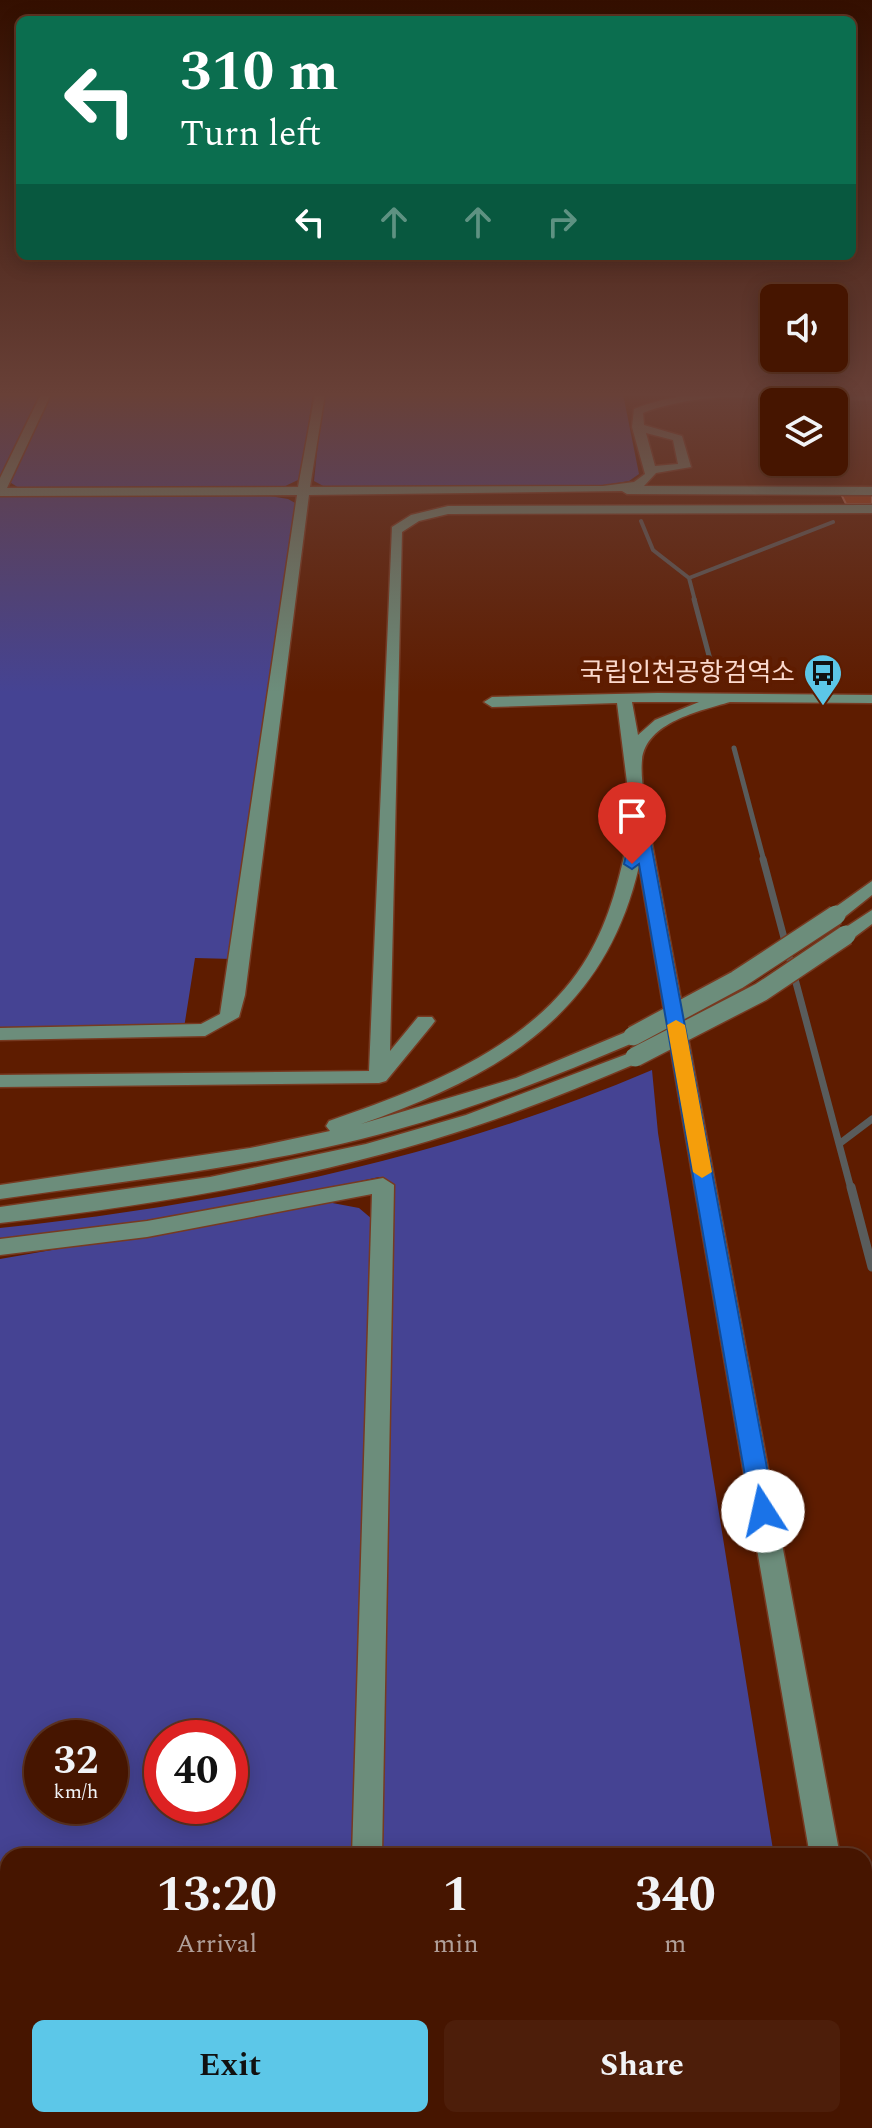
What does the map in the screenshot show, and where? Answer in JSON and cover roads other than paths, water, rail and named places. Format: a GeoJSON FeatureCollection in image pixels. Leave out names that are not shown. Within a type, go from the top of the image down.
{"type":"FeatureCollection","features":[{"type":"Feature","properties":{"kind":"street"},"geometry":{"type":"LineString","coordinates":[[0,1034],[180,1032],[217,1027],[229,1017],[237,982],[303,493]]}},
{"type":"Feature","properties":{"kind":"street"},"geometry":{"type":"LineString","coordinates":[[823,493],[866,509],[872,521]]}},
{"type":"Feature","properties":{"kind":"street"},"geometry":{"type":"LineString","coordinates":[[379,1077],[396,530],[415,518],[448,510],[866,509]]}},
{"type":"Feature","properties":{"kind":"street"},"geometry":{"type":"LineString","coordinates":[[634,764],[638,747],[653,730],[680,715],[728,698]]}},
{"type":"Feature","properties":{"kind":"street"},"geometry":{"type":"LineString","coordinates":[[624,699],[640,822],[824,1848]]}},
{"type":"Feature","properties":{"kind":"street"},"geometry":{"type":"LineString","coordinates":[[492,702],[872,699]]}},
{"type":"Feature","properties":{"kind":"street"},"geometry":{"type":"LineString","coordinates":[[250,1155],[395,1104],[489,1057],[531,1029],[571,994],[595,961],[628,885],[640,822]]}},
{"type":"Feature","properties":{"kind":"street"},"geometry":{"type":"LineString","coordinates":[[0,1192],[250,1155],[390,1125],[634,1047],[780,955],[872,886]]}},
{"type":"Feature","properties":{"kind":"street"},"geometry":{"type":"LineString","coordinates":[[0,1215],[84,1206],[220,1183],[420,1136],[761,992],[872,915]]}},
{"type":"Feature","properties":{"kind":"street"},"geometry":{"type":"LineString","coordinates":[[0,1081],[379,1077],[425,1021]]}},
{"type":"Feature","properties":{"kind":"street"},"geometry":{"type":"LineString","coordinates":[[0,1247],[147,1229],[383,1185],[367,1848]]}},
{"type":"Feature","properties":{"kind":"waterway"},"geometry":{"type":"LineString","coordinates":[[641,521],[653,550],[689,578]]}},
{"type":"Feature","properties":{"kind":"waterway"},"geometry":{"type":"LineString","coordinates":[[689,578],[833,522]]}},
{"type":"Feature","properties":{"kind":"waterway"},"geometry":{"type":"LineString","coordinates":[[689,578],[695,601]]}},
{"type":"Feature","properties":{"kind":"waterway"},"geometry":{"type":"LineString","coordinates":[[694,599],[716,682]]}},
{"type":"Feature","properties":{"kind":"waterway"},"geometry":{"type":"LineString","coordinates":[[734,748],[764,861]]}},
{"type":"Feature","properties":{"kind":"waterway"},"geometry":{"type":"LineString","coordinates":[[763,859],[839,1144]]}},
{"type":"Feature","properties":{"kind":"waterway"},"geometry":{"type":"LineString","coordinates":[[839,1144],[872,1119]]}},
{"type":"Feature","properties":{"kind":"waterway"},"geometry":{"type":"LineString","coordinates":[[839,1144],[851,1189]]}},
{"type":"Feature","properties":{"kind":"waterway"},"geometry":{"type":"LineString","coordinates":[[851,1187],[872,1267]]}},
{"type":"Feature","properties":{"kind":"place","name":"국립인천공항검역소"},"geometry":{"type":"Point","coordinates":[823,707]}}]}
